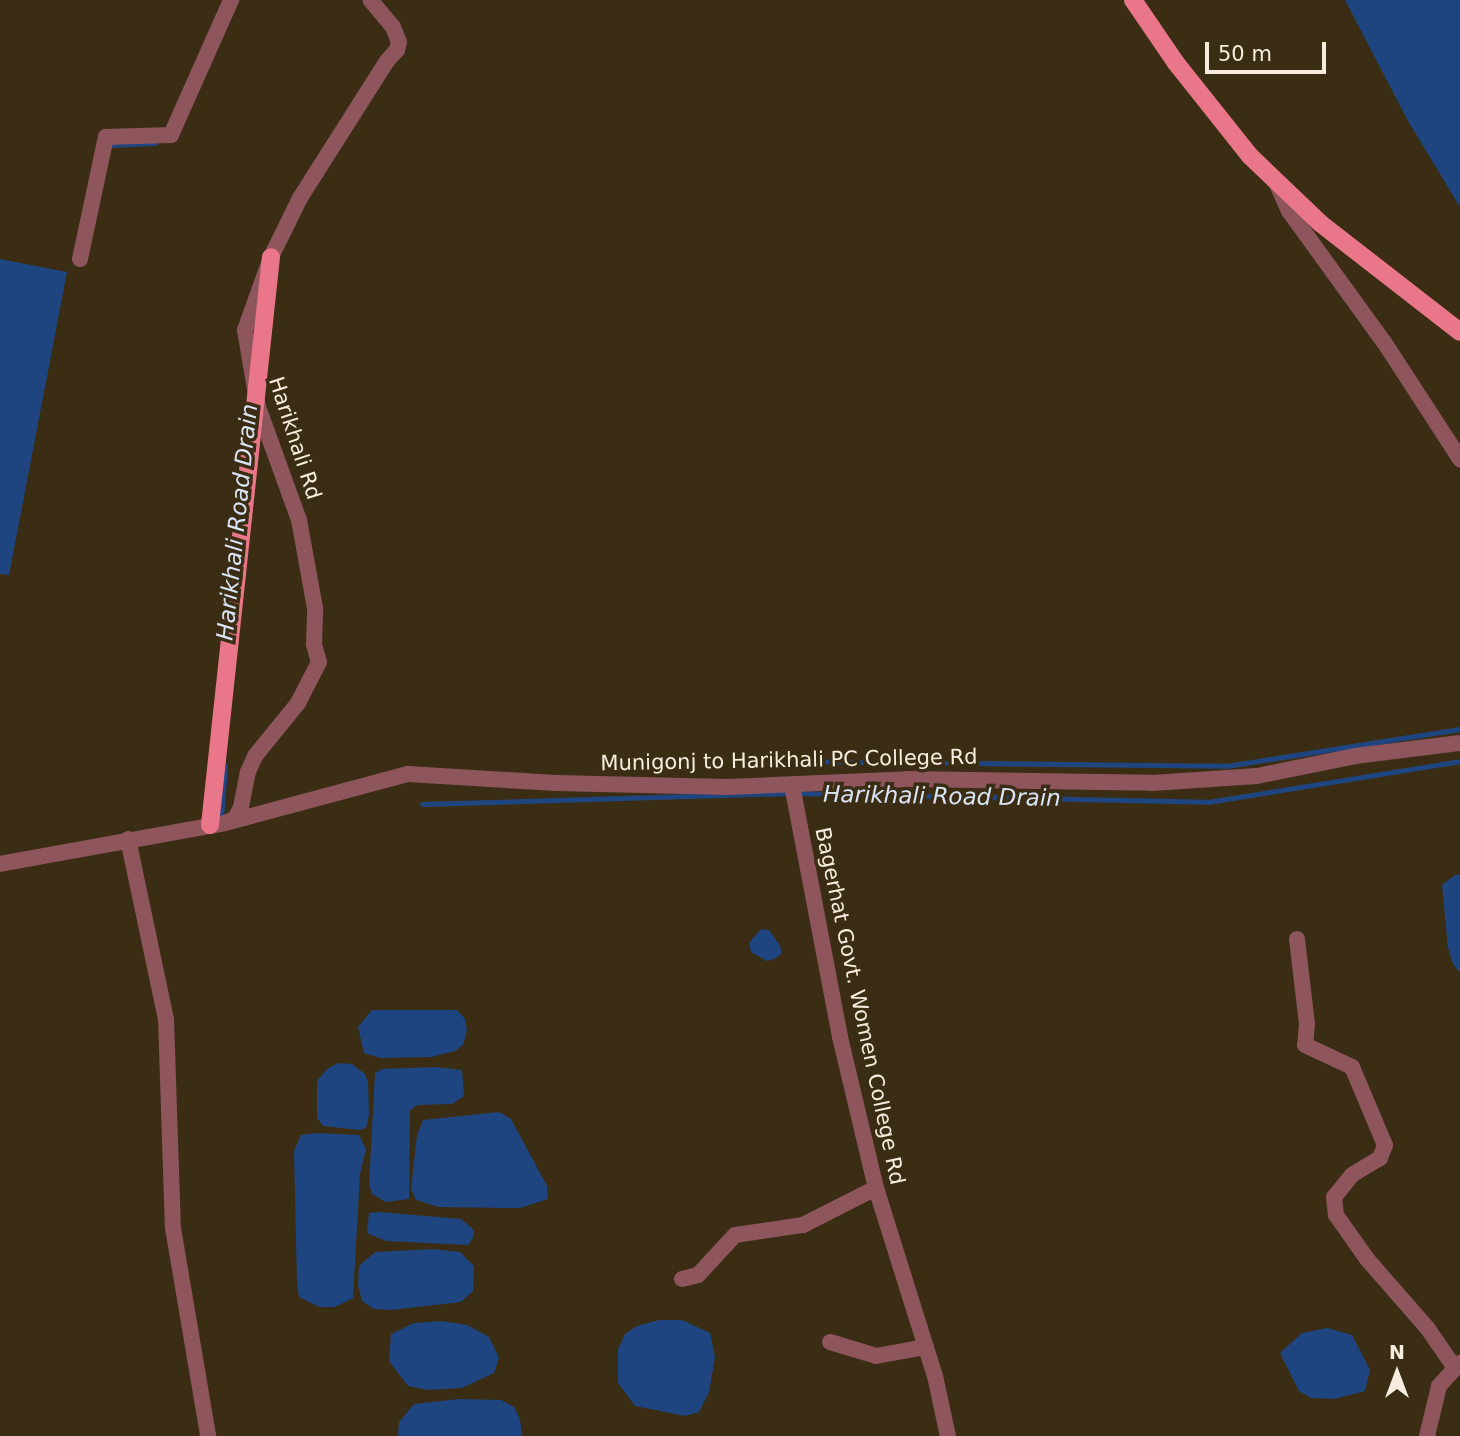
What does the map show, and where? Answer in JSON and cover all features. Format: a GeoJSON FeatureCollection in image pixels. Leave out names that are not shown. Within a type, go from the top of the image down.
{"type":"FeatureCollection","features":[{"type":"Feature","properties":{"kind":"main road"},"geometry":{"type":"LineString","coordinates":[[1133,0],[1176,63],[1250,156],[1320,223],[1460,332]]}},
{"type":"Feature","properties":{"kind":"main road"},"geometry":{"type":"LineString","coordinates":[[218,824],[271,257]]}},
{"type":"Feature","properties":{"kind":"street"},"geometry":{"type":"LineString","coordinates":[[80,259],[106,137],[171,135],[231,0]]}},
{"type":"Feature","properties":{"kind":"street","name":"Harikhali Rd"},"geometry":{"type":"LineString","coordinates":[[218,824],[235,820],[255,756],[298,703],[319,662],[314,644],[315,608],[299,520],[258,407],[245,330],[271,257],[300,198],[387,61],[397,50],[399,42],[393,27],[370,0]]}},
{"type":"Feature","properties":{"kind":"street"},"geometry":{"type":"LineString","coordinates":[[1275,180],[1289,211],[1384,342],[1460,459]]}},
{"type":"Feature","properties":{"kind":"street","name":"Munigonj to Harikhali PC College Rd"},"geometry":{"type":"LineString","coordinates":[[0,864],[218,824],[408,774],[555,783],[792,785],[908,779],[1152,783],[1257,776],[1355,756],[1460,743]]}},
{"type":"Feature","properties":{"kind":"street","name":"Bagerhat Govt. Women College Rd"},"geometry":{"type":"LineString","coordinates":[[792,785],[841,1037],[876,1188],[926,1347],[948,1436]]}},
{"type":"Feature","properties":{"kind":"street"},"geometry":{"type":"LineString","coordinates":[[128,839],[166,1019],[173,1228],[208,1436]]}},
{"type":"Feature","properties":{"kind":"street"},"geometry":{"type":"LineString","coordinates":[[1297,939],[1307,1024],[1305,1045],[1352,1067],[1385,1145],[1380,1158],[1352,1175],[1334,1197],[1336,1215],[1367,1259],[1457,1365],[1439,1386],[1427,1436]]}},
{"type":"Feature","properties":{"kind":"street"},"geometry":{"type":"LineString","coordinates":[[681,1279],[698,1275],[735,1235],[803,1225],[876,1188]]}},
{"type":"Feature","properties":{"kind":"street"},"geometry":{"type":"LineString","coordinates":[[830,1342],[876,1356],[926,1347]]}},
{"type":"Feature","properties":{"kind":"water"},"geometry":{"type":"Polygon","coordinates":[[[1345,0],[1460,0],[1460,207],[1408,121],[1345,0]]]}},
{"type":"Feature","properties":{"kind":"water"},"geometry":{"type":"Polygon","coordinates":[[[0,259],[67,272],[9,575],[0,574],[0,259]]]}},
{"type":"Feature","properties":{"kind":"water"},"geometry":{"type":"Polygon","coordinates":[[[1455,875],[1460,875],[1460,973],[1453,964],[1448,948],[1442,885],[1455,875]]]}},
{"type":"Feature","properties":{"kind":"water"},"geometry":{"type":"Polygon","coordinates":[[[761,929],[769,930],[779,944],[782,953],[776,958],[767,961],[751,952],[749,943],[761,929]]]}},
{"type":"Feature","properties":{"kind":"water"},"geometry":{"type":"Polygon","coordinates":[[[372,1010],[457,1010],[465,1019],[467,1030],[463,1045],[455,1051],[431,1057],[380,1058],[364,1053],[358,1027],[372,1010]]]}},
{"type":"Feature","properties":{"kind":"water"},"geometry":{"type":"Polygon","coordinates":[[[338,1063],[352,1064],[365,1074],[368,1082],[369,1115],[366,1128],[360,1130],[323,1126],[317,1118],[317,1081],[327,1069],[338,1063]]]}},
{"type":"Feature","properties":{"kind":"water"},"geometry":{"type":"Polygon","coordinates":[[[434,1067],[462,1070],[464,1096],[452,1104],[418,1105],[410,1110],[409,1199],[386,1202],[372,1194],[369,1184],[375,1073],[382,1069],[434,1067]]]}},
{"type":"Feature","properties":{"kind":"water"},"geometry":{"type":"Polygon","coordinates":[[[499,1112],[511,1119],[547,1186],[548,1199],[520,1208],[439,1207],[416,1200],[411,1189],[417,1135],[423,1120],[499,1112]]]}},
{"type":"Feature","properties":{"kind":"water"},"geometry":{"type":"Polygon","coordinates":[[[301,1135],[359,1135],[366,1149],[360,1174],[353,1298],[335,1307],[319,1307],[299,1297],[297,1283],[294,1151],[301,1135]]]}},
{"type":"Feature","properties":{"kind":"water"},"geometry":{"type":"Polygon","coordinates":[[[369,1213],[461,1219],[474,1230],[473,1238],[468,1245],[386,1241],[367,1233],[369,1213]]]}},
{"type":"Feature","properties":{"kind":"water"},"geometry":{"type":"Polygon","coordinates":[[[433,1249],[460,1252],[474,1266],[473,1291],[461,1302],[391,1310],[374,1309],[362,1301],[358,1285],[359,1266],[375,1252],[433,1249]]]}},
{"type":"Feature","properties":{"kind":"water"},"geometry":{"type":"Polygon","coordinates":[[[659,1320],[682,1320],[710,1333],[715,1357],[709,1392],[699,1412],[685,1416],[635,1406],[618,1383],[618,1349],[625,1334],[637,1326],[659,1320]]]}},
{"type":"Feature","properties":{"kind":"water"},"geometry":{"type":"Polygon","coordinates":[[[442,1321],[467,1325],[489,1337],[499,1358],[494,1373],[462,1388],[428,1390],[408,1386],[389,1361],[391,1334],[414,1323],[442,1321]]]}},
{"type":"Feature","properties":{"kind":"water"},"geometry":{"type":"Polygon","coordinates":[[[1327,1328],[1352,1335],[1370,1370],[1365,1391],[1334,1399],[1311,1398],[1299,1391],[1280,1353],[1302,1333],[1327,1328]]]}},
{"type":"Feature","properties":{"kind":"water"},"geometry":{"type":"Polygon","coordinates":[[[459,1399],[501,1400],[514,1407],[520,1419],[522,1436],[398,1436],[399,1422],[414,1404],[459,1399]]]}},
{"type":"Feature","properties":{"kind":"waterway","name":"Harikhali Road Drain"},"geometry":{"type":"LineString","coordinates":[[111,145],[155,143]]}},
{"type":"Feature","properties":{"kind":"waterway","name":"Harikhali Road Drain"},"geometry":{"type":"LineString","coordinates":[[781,761],[1226,766],[1460,729]]}},
{"type":"Feature","properties":{"kind":"waterway","name":"Harikhali Road Drain"},"geometry":{"type":"LineString","coordinates":[[422,804],[791,793],[1208,802],[1460,761]]}},
{"type":"Feature","properties":{"kind":"waterway"},"geometry":{"type":"LineString","coordinates":[[221,819],[225,766]]}}]}
